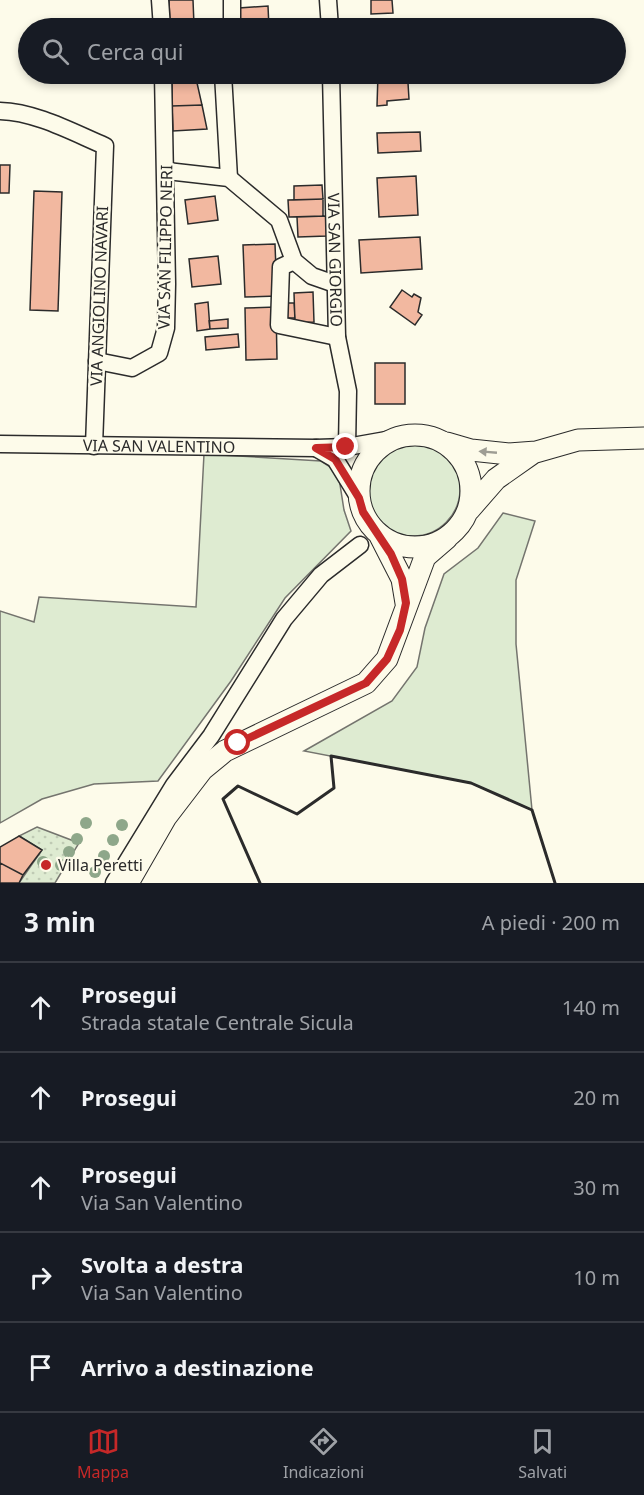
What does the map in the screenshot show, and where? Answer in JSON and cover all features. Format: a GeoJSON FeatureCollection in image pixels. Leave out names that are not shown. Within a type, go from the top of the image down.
{"type":"FeatureCollection","features":[{"type":"Feature","properties":{"kind":"main road"},"geometry":{"type":"LineString","coordinates":[[406,603],[402,579],[378,534],[366,518],[359,498],[360,480],[366,463],[377,449],[392,439],[417,435],[480,452],[536,452]]}},
{"type":"Feature","properties":{"kind":"main road"},"geometry":{"type":"LineString","coordinates":[[128,883],[166,817],[202,770],[225,751],[366,683],[387,659],[400,630],[406,603],[425,557],[459,526],[468,511],[496,479],[512,466],[536,452],[578,440],[644,438]]}},
{"type":"Feature","properties":{"kind":"main road"},"geometry":{"type":"LineString","coordinates":[[441,441],[460,457],[470,479],[471,495],[468,511]]}},
{"type":"Feature","properties":{"kind":"main road"},"geometry":{"type":"LineString","coordinates":[[378,534],[394,544],[412,548],[430,546],[447,538]]}},
{"type":"Feature","properties":{"kind":"street"},"geometry":{"type":"LineString","coordinates":[[160,0],[161,18]]}},
{"type":"Feature","properties":{"kind":"street"},"geometry":{"type":"LineString","coordinates":[[231,0],[232,18]]}},
{"type":"Feature","properties":{"kind":"street"},"geometry":{"type":"LineString","coordinates":[[328,0],[329,18]]}},
{"type":"Feature","properties":{"kind":"street","name":"VIA SAN FILIPPO NERI"},"geometry":{"type":"LineString","coordinates":[[97,361],[132,368],[159,353],[166,328],[167,171],[163,84]]}},
{"type":"Feature","properties":{"kind":"street"},"geometry":{"type":"LineString","coordinates":[[224,84],[229,178]]}},
{"type":"Feature","properties":{"kind":"street","name":"VIA SAN GIORGIO"},"geometry":{"type":"LineString","coordinates":[[331,84],[334,284],[337,337],[348,391],[346,447]]}},
{"type":"Feature","properties":{"kind":"street","name":"VIA ANGIOLINO NAVARI"},"geometry":{"type":"LineString","coordinates":[[0,111],[15,112],[63,127],[105,146],[94,446]]}},
{"type":"Feature","properties":{"kind":"street"},"geometry":{"type":"LineString","coordinates":[[167,171],[229,178],[279,220],[294,261],[312,276],[334,284]]}},
{"type":"Feature","properties":{"kind":"street"},"geometry":{"type":"LineString","coordinates":[[294,261],[281,267],[279,325],[337,337]]}},
{"type":"Feature","properties":{"kind":"street","name":"VIA SAN VALENTINO"},"geometry":{"type":"LineString","coordinates":[[0,444],[316,448],[346,447],[392,439]]}},
{"type":"Feature","properties":{"kind":"street"},"geometry":{"type":"LineString","coordinates":[[316,448],[335,459],[359,498]]}},
{"type":"Feature","properties":{"kind":"street"},"geometry":{"type":"LineString","coordinates":[[114,883],[174,785],[211,736],[284,619],[321,575],[360,545]]}},
{"type":"Feature","properties":{"kind":"green space"},"geometry":{"type":"Polygon","coordinates":[[[413,442],[431,446],[446,456],[456,471],[460,489],[456,507],[446,522],[431,532],[413,536],[395,532],[380,522],[370,507],[366,489],[370,471],[380,456],[395,446],[413,442]]]}},
{"type":"Feature","properties":{"kind":"green space"},"geometry":{"type":"Polygon","coordinates":[[[204,454],[321,461],[338,472],[344,510],[351,531],[285,598],[231,681],[158,781],[94,784],[42,799],[0,823],[0,611],[34,622],[39,597],[196,607],[204,454]]]}},
{"type":"Feature","properties":{"kind":"green space"},"geometry":{"type":"Polygon","coordinates":[[[503,513],[535,521],[516,580],[516,644],[532,810],[471,783],[304,751],[392,701],[417,667],[425,628],[444,574],[478,548],[503,513]]]}},
{"type":"Feature","properties":{"kind":"green space"},"geometry":{"type":"Polygon","coordinates":[[[37,827],[79,843],[55,883],[19,883],[42,850],[19,836],[37,827]]]}},
{"type":"Feature","properties":{"kind":"building"},"geometry":{"type":"Polygon","coordinates":[[[169,0],[193,0],[194,18],[170,18],[169,0]]]}},
{"type":"Feature","properties":{"kind":"building"},"geometry":{"type":"Polygon","coordinates":[[[371,0],[392,0],[393,13],[371,14],[371,0]]]}},
{"type":"Feature","properties":{"kind":"building"},"geometry":{"type":"Polygon","coordinates":[[[268,6],[269,18],[240,18],[239,8],[268,6]]]}},
{"type":"Feature","properties":{"kind":"building"},"geometry":{"type":"Polygon","coordinates":[[[172,84],[197,84],[202,105],[172,106],[172,84]]]}},
{"type":"Feature","properties":{"kind":"building"},"geometry":{"type":"Polygon","coordinates":[[[378,84],[408,84],[409,99],[387,101],[387,105],[377,106],[378,84]]]}},
{"type":"Feature","properties":{"kind":"building"},"geometry":{"type":"Polygon","coordinates":[[[202,105],[207,129],[173,131],[172,106],[202,105]]]}},
{"type":"Feature","properties":{"kind":"building"},"geometry":{"type":"Polygon","coordinates":[[[420,132],[421,151],[378,153],[377,133],[420,132]]]}},
{"type":"Feature","properties":{"kind":"building"},"geometry":{"type":"Polygon","coordinates":[[[0,165],[10,165],[9,193],[0,193],[0,165]]]}},
{"type":"Feature","properties":{"kind":"building"},"geometry":{"type":"Polygon","coordinates":[[[416,176],[418,215],[379,217],[377,178],[416,176]]]}},
{"type":"Feature","properties":{"kind":"building"},"geometry":{"type":"Polygon","coordinates":[[[322,185],[323,199],[294,200],[294,186],[322,185]]]}},
{"type":"Feature","properties":{"kind":"building"},"geometry":{"type":"Polygon","coordinates":[[[34,191],[62,192],[58,311],[30,310],[34,191]]]}},
{"type":"Feature","properties":{"kind":"building"},"geometry":{"type":"Polygon","coordinates":[[[215,196],[218,220],[188,224],[185,200],[215,196]]]}},
{"type":"Feature","properties":{"kind":"building"},"geometry":{"type":"Polygon","coordinates":[[[323,199],[323,216],[289,217],[288,200],[323,199]]]}},
{"type":"Feature","properties":{"kind":"building"},"geometry":{"type":"Polygon","coordinates":[[[326,216],[327,236],[298,237],[297,217],[326,216]]]}},
{"type":"Feature","properties":{"kind":"building"},"geometry":{"type":"Polygon","coordinates":[[[420,237],[422,269],[361,273],[359,240],[420,237]]]}},
{"type":"Feature","properties":{"kind":"building"},"geometry":{"type":"Polygon","coordinates":[[[275,244],[277,296],[245,297],[243,245],[275,244]]]}},
{"type":"Feature","properties":{"kind":"building"},"geometry":{"type":"Polygon","coordinates":[[[218,256],[221,284],[192,287],[189,259],[218,256]]]}},
{"type":"Feature","properties":{"kind":"building"},"geometry":{"type":"Polygon","coordinates":[[[402,290],[412,297],[414,294],[421,298],[418,312],[422,315],[415,325],[390,307],[402,290]]]}},
{"type":"Feature","properties":{"kind":"building"},"geometry":{"type":"Polygon","coordinates":[[[313,292],[314,322],[295,323],[294,293],[313,292]]]}},
{"type":"Feature","properties":{"kind":"building"},"geometry":{"type":"Polygon","coordinates":[[[208,302],[210,329],[197,331],[195,304],[208,302]]]}},
{"type":"Feature","properties":{"kind":"building"},"geometry":{"type":"Polygon","coordinates":[[[287,303],[294,303],[295,318],[287,318],[287,303]]]}},
{"type":"Feature","properties":{"kind":"building"},"geometry":{"type":"Polygon","coordinates":[[[276,307],[277,359],[246,360],[245,308],[276,307]]]}},
{"type":"Feature","properties":{"kind":"building"},"geometry":{"type":"Polygon","coordinates":[[[228,319],[228,328],[210,329],[209,321],[228,319]]]}},
{"type":"Feature","properties":{"kind":"building"},"geometry":{"type":"Polygon","coordinates":[[[238,334],[239,347],[206,350],[205,337],[238,334]]]}},
{"type":"Feature","properties":{"kind":"building"},"geometry":{"type":"Polygon","coordinates":[[[375,363],[405,363],[405,404],[375,404],[375,363]]]}},
{"type":"Feature","properties":{"kind":"building"},"geometry":{"type":"Polygon","coordinates":[[[19,836],[42,850],[23,875],[0,863],[0,847],[19,836]]]}},
{"type":"Feature","properties":{"kind":"building"},"geometry":{"type":"Polygon","coordinates":[[[0,863],[23,875],[19,883],[0,883],[0,863]]]}},
{"type":"Feature","properties":{"kind":"wall"},"geometry":{"type":"LineString","coordinates":[[260,883],[223,799],[238,786],[297,814],[334,788],[331,756],[471,783],[532,810],[555,883]]}},
{"type":"Feature","properties":{"kind":"place","name":"Villa Peretti"},"geometry":{"type":"Point","coordinates":[46,865]}},
{"type":"Feature","properties":{"kind":"route"},"geometry":{"type":"LineString","coordinates":[[238,743],[366,683],[387,659],[400,630],[406,603],[402,579],[391,554],[369,524],[359,498],[335,459],[316,448],[346,447]]}}]}
